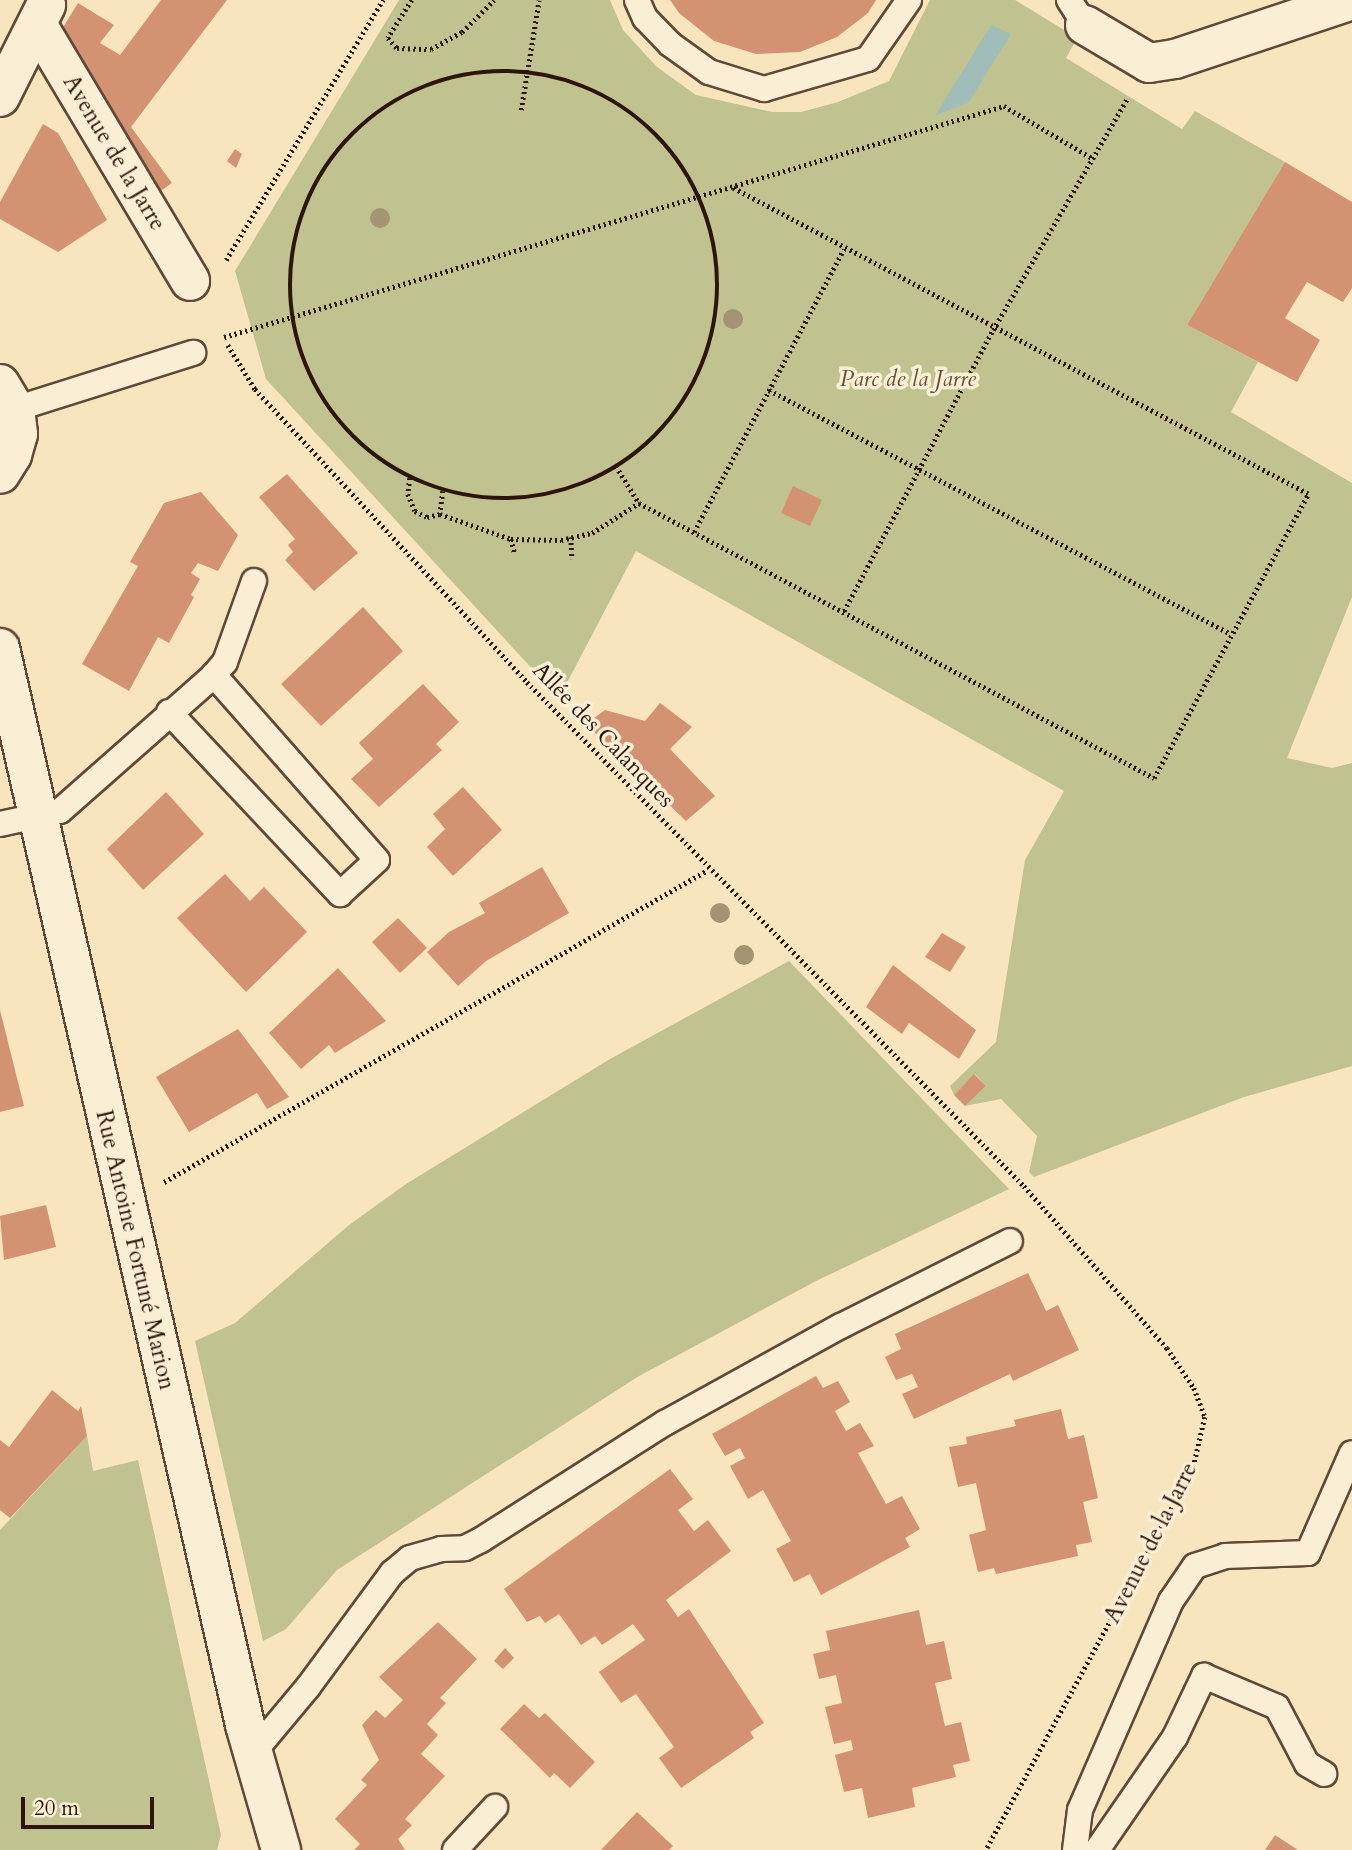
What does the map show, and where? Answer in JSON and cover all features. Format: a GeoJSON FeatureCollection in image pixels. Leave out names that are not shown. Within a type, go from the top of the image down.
{"type":"FeatureCollection","features":[{"type":"Feature","properties":{"kind":"street"},"geometry":{"type":"LineString","coordinates":[[1077,12],[1149,63],[1175,60],[1285,10],[1344,1]]}},
{"type":"Feature","properties":{"kind":"street","name":"Avenue de la Jarre"},"geometry":{"type":"LineString","coordinates":[[43,12],[206,273]]}},
{"type":"Feature","properties":{"kind":"street"},"geometry":{"type":"LineString","coordinates":[[0,97],[43,12]]}},
{"type":"Feature","properties":{"kind":"street"},"geometry":{"type":"LineString","coordinates":[[0,474],[12,456],[18,433],[7,397]]}},
{"type":"Feature","properties":{"kind":"street","name":"Rue Antoine Fortuné Marion"},"geometry":{"type":"LineString","coordinates":[[0,648],[124,1205],[252,1754],[281,1850]]}},
{"type":"Feature","properties":{"kind":"lane"},"geometry":{"type":"LineString","coordinates":[[637,0],[645,18],[670,44],[709,72],[764,89],[867,58],[909,0]]}},
{"type":"Feature","properties":{"kind":"lane"},"geometry":{"type":"LineString","coordinates":[[7,397],[193,353]]}},
{"type":"Feature","properties":{"kind":"lane"},"geometry":{"type":"LineString","coordinates":[[0,824],[60,811],[214,675],[225,662],[254,581]]}},
{"type":"Feature","properties":{"kind":"lane"},"geometry":{"type":"LineString","coordinates":[[169,712],[340,894],[377,860],[214,675]]}},
{"type":"Feature","properties":{"kind":"lane"},"geometry":{"type":"LineString","coordinates":[[252,1754],[308,1687],[392,1573],[410,1558],[441,1549],[465,1548],[481,1540],[665,1423],[841,1326],[1010,1241]]}},
{"type":"Feature","properties":{"kind":"lane"},"geometry":{"type":"LineString","coordinates":[[1075,1850],[1080,1810],[1171,1601],[1195,1566],[1225,1556],[1308,1553],[1352,1453]]}},
{"type":"Feature","properties":{"kind":"lane"},"geometry":{"type":"LineString","coordinates":[[1097,1850],[1175,1737],[1204,1676],[1277,1707],[1307,1764],[1324,1774]]}},
{"type":"Feature","properties":{"kind":"lane"},"geometry":{"type":"LineString","coordinates":[[455,1850],[495,1807]]}},
{"type":"Feature","properties":{"kind":"path"},"geometry":{"type":"LineString","coordinates":[[206,273],[383,0]]}},
{"type":"Feature","properties":{"kind":"path"},"geometry":{"type":"LineString","coordinates":[[412,0],[388,38],[397,48],[431,49],[462,33],[494,0]]}},
{"type":"Feature","properties":{"kind":"path"},"geometry":{"type":"LineString","coordinates":[[521,110],[538,0]]}},
{"type":"Feature","properties":{"kind":"path"},"geometry":{"type":"LineString","coordinates":[[844,611],[993,330],[1149,63]]}},
{"type":"Feature","properties":{"kind":"path"},"geometry":{"type":"LineString","coordinates":[[526,73],[572,81],[624,108],[668,147],[700,197],[715,248],[718,302],[707,355],[682,404],[646,445],[616,466],[551,494],[497,499],[443,491],[410,478],[361,445],[323,401],[298,348],[289,291],[295,232],[317,178],[353,131],[400,97],[456,76],[526,73]]}},
{"type":"Feature","properties":{"kind":"path"},"geometry":{"type":"LineString","coordinates":[[193,353],[224,337],[292,315],[1004,106],[1092,158]]}},
{"type":"Feature","properties":{"kind":"path"},"geometry":{"type":"LineString","coordinates":[[616,466],[639,503],[1154,778],[1308,494],[993,330],[731,187]]}},
{"type":"Feature","properties":{"kind":"path"},"geometry":{"type":"LineString","coordinates":[[694,532],[844,249]]}},
{"type":"Feature","properties":{"kind":"path","name":"Allée des Calanques"},"geometry":{"type":"LineString","coordinates":[[206,273],[224,337],[255,389],[708,870],[1024,1185]]}},
{"type":"Feature","properties":{"kind":"path"},"geometry":{"type":"LineString","coordinates":[[769,390],[1231,634]]}},
{"type":"Feature","properties":{"kind":"path"},"geometry":{"type":"LineString","coordinates":[[410,478],[408,494],[415,511],[427,517],[440,514],[511,539],[571,537],[592,533],[639,503]]}},
{"type":"Feature","properties":{"kind":"path"},"geometry":{"type":"LineString","coordinates":[[440,514],[443,491]]}},
{"type":"Feature","properties":{"kind":"path"},"geometry":{"type":"LineString","coordinates":[[571,537],[572,559]]}},
{"type":"Feature","properties":{"kind":"path"},"geometry":{"type":"LineString","coordinates":[[511,539],[515,554]]}},
{"type":"Feature","properties":{"kind":"path"},"geometry":{"type":"LineString","coordinates":[[124,1205],[708,870]]}},
{"type":"Feature","properties":{"kind":"path","name":"Avenue de la Jarre"},"geometry":{"type":"LineString","coordinates":[[986,1850],[1193,1469],[1205,1418],[1194,1388],[1167,1348],[1024,1185]]}},
{"type":"Feature","properties":{"kind":"green space","name":"Parc de la Jarre"},"geometry":{"type":"Polygon","coordinates":[[[399,0],[610,0],[623,30],[657,67],[696,95],[772,112],[801,112],[838,102],[889,81],[930,0],[1015,0],[1077,38],[1066,58],[1182,129],[1195,111],[1285,162],[1187,325],[1258,362],[1231,412],[1352,483],[1352,597],[1287,758],[1332,768],[1352,763],[1352,1066],[1244,1097],[1034,1177],[1029,1172],[1037,1136],[1001,1099],[965,1106],[986,1086],[975,1074],[954,1095],[950,1086],[996,1042],[1025,860],[1064,791],[636,551],[559,698],[266,379],[235,271],[399,0]]]}},
{"type":"Feature","properties":{"kind":"green space"},"geometry":{"type":"Polygon","coordinates":[[[789,961],[1009,1189],[816,1281],[639,1376],[337,1570],[286,1629],[263,1641],[195,1341],[235,1323],[349,1225],[406,1184],[610,1059],[789,961]]]}},
{"type":"Feature","properties":{"kind":"green space"},"geometry":{"type":"Polygon","coordinates":[[[87,1436],[93,1471],[138,1460],[221,1835],[217,1850],[0,1850],[0,1530],[87,1436]]]}},
{"type":"Feature","properties":{"kind":"water"},"geometry":{"type":"Polygon","coordinates":[[[991,25],[1011,34],[969,102],[935,116],[991,25]]]}},
{"type":"Feature","properties":{"kind":"building"},"geometry":{"type":"Polygon","coordinates":[[[161,0],[227,0],[131,127],[172,183],[152,197],[59,34],[78,3],[114,25],[100,43],[120,55],[161,0]]]}},
{"type":"Feature","properties":{"kind":"building"},"geometry":{"type":"Polygon","coordinates":[[[670,0],[876,0],[868,13],[837,37],[800,52],[756,54],[714,41],[679,13],[670,0]]]}},
{"type":"Feature","properties":{"kind":"building"},"geometry":{"type":"Polygon","coordinates":[[[43,124],[58,133],[107,220],[58,252],[0,219],[0,202],[43,124]]]}},
{"type":"Feature","properties":{"kind":"building"},"geometry":{"type":"Polygon","coordinates":[[[235,149],[242,154],[236,168],[227,161],[235,149]]]}},
{"type":"Feature","properties":{"kind":"building"},"geometry":{"type":"Polygon","coordinates":[[[1285,162],[1352,202],[1352,288],[1343,302],[1307,282],[1285,318],[1320,340],[1297,382],[1187,325],[1285,162]]]}},
{"type":"Feature","properties":{"kind":"building"},"geometry":{"type":"Polygon","coordinates":[[[287,474],[358,553],[314,591],[285,560],[293,552],[288,545],[295,539],[259,497],[287,474]]]}},
{"type":"Feature","properties":{"kind":"building"},"geometry":{"type":"Polygon","coordinates":[[[793,486],[822,500],[810,526],[781,513],[793,486]]]}},
{"type":"Feature","properties":{"kind":"building"},"geometry":{"type":"Polygon","coordinates":[[[201,492],[238,535],[218,571],[198,563],[191,573],[200,579],[191,595],[194,597],[169,643],[158,637],[129,691],[82,664],[138,566],[130,562],[164,503],[201,492]]]}},
{"type":"Feature","properties":{"kind":"building"},"geometry":{"type":"Polygon","coordinates":[[[363,607],[403,651],[321,726],[281,684],[363,607]]]}},
{"type":"Feature","properties":{"kind":"building"},"geometry":{"type":"Polygon","coordinates":[[[423,684],[459,722],[436,744],[442,750],[379,807],[351,779],[373,759],[359,743],[423,684]]]}},
{"type":"Feature","properties":{"kind":"building"},"geometry":{"type":"Polygon","coordinates":[[[660,703],[692,727],[670,749],[715,796],[686,821],[586,724],[605,710],[645,721],[660,703]]]}},
{"type":"Feature","properties":{"kind":"building"},"geometry":{"type":"Polygon","coordinates":[[[463,787],[502,830],[453,876],[427,847],[445,829],[433,814],[463,787]]]}},
{"type":"Feature","properties":{"kind":"building"},"geometry":{"type":"Polygon","coordinates":[[[166,792],[204,834],[143,890],[107,849],[166,792]]]}},
{"type":"Feature","properties":{"kind":"building"},"geometry":{"type":"Polygon","coordinates":[[[542,867],[569,913],[486,961],[458,986],[427,952],[449,932],[485,913],[479,903],[542,867]]]}},
{"type":"Feature","properties":{"kind":"building"},"geometry":{"type":"Polygon","coordinates":[[[225,874],[250,901],[264,887],[307,932],[246,992],[177,918],[225,874]]]}},
{"type":"Feature","properties":{"kind":"building"},"geometry":{"type":"Polygon","coordinates":[[[398,918],[427,948],[400,973],[372,942],[398,918]]]}},
{"type":"Feature","properties":{"kind":"building"},"geometry":{"type":"Polygon","coordinates":[[[942,933],[966,947],[950,972],[925,957],[942,933]]]}},
{"type":"Feature","properties":{"kind":"building"},"geometry":{"type":"Polygon","coordinates":[[[893,965],[976,1030],[959,1059],[909,1023],[902,1034],[866,1007],[893,965]]]}},
{"type":"Feature","properties":{"kind":"building"},"geometry":{"type":"Polygon","coordinates":[[[338,968],[386,1021],[335,1053],[329,1045],[301,1069],[269,1033],[338,968]]]}},
{"type":"Feature","properties":{"kind":"building"},"geometry":{"type":"Polygon","coordinates":[[[0,1010],[24,1106],[0,1112],[0,1010]]]}},
{"type":"Feature","properties":{"kind":"building"},"geometry":{"type":"Polygon","coordinates":[[[238,1029],[289,1097],[267,1109],[257,1093],[189,1132],[156,1077],[238,1029]]]}},
{"type":"Feature","properties":{"kind":"building"},"geometry":{"type":"Polygon","coordinates":[[[974,1074],[986,1086],[965,1106],[954,1095],[974,1074]]]}},
{"type":"Feature","properties":{"kind":"building"},"geometry":{"type":"Polygon","coordinates":[[[46,1205],[56,1247],[4,1260],[0,1216],[46,1205]]]}},
{"type":"Feature","properties":{"kind":"building"},"geometry":{"type":"Polygon","coordinates":[[[1028,1273],[1046,1311],[1058,1305],[1079,1350],[1013,1381],[1010,1374],[914,1419],[902,1394],[918,1387],[912,1374],[896,1380],[885,1357],[901,1349],[895,1334],[1028,1273]]]}},
{"type":"Feature","properties":{"kind":"building"},"geometry":{"type":"Polygon","coordinates":[[[816,1376],[823,1388],[838,1381],[850,1402],[835,1411],[846,1431],[860,1423],[874,1446],[858,1453],[886,1504],[902,1496],[920,1529],[905,1538],[910,1547],[821,1595],[810,1574],[794,1582],[776,1549],[791,1541],[763,1490],[748,1499],[730,1466],[745,1458],[740,1448],[725,1456],[712,1434],[816,1376]]]}},
{"type":"Feature","properties":{"kind":"building"},"geometry":{"type":"Polygon","coordinates":[[[52,1390],[78,1411],[81,1406],[87,1436],[10,1518],[0,1510],[0,1440],[9,1447],[52,1390]]]}},
{"type":"Feature","properties":{"kind":"building"},"geometry":{"type":"Polygon","coordinates":[[[1061,1409],[1068,1439],[1084,1435],[1098,1498],[1083,1502],[1092,1542],[1076,1545],[1078,1556],[996,1574],[994,1568],[978,1572],[969,1535],[986,1530],[976,1483],[958,1487],[949,1447],[967,1444],[966,1437],[1016,1426],[1014,1420],[1061,1409]]]}},
{"type":"Feature","properties":{"kind":"building"},"geometry":{"type":"Polygon","coordinates":[[[670,1469],[693,1499],[678,1510],[694,1531],[708,1520],[731,1551],[666,1600],[678,1617],[689,1609],[764,1723],[750,1732],[754,1738],[681,1788],[659,1758],[674,1747],[636,1694],[621,1703],[599,1672],[645,1640],[633,1624],[602,1645],[595,1636],[581,1645],[559,1614],[545,1623],[540,1616],[527,1622],[504,1589],[670,1469]]]}},
{"type":"Feature","properties":{"kind":"building"},"geometry":{"type":"Polygon","coordinates":[[[919,1610],[926,1645],[944,1641],[952,1679],[935,1683],[945,1726],[961,1722],[970,1761],[953,1765],[956,1777],[912,1788],[915,1807],[868,1818],[862,1788],[844,1792],[835,1755],[853,1750],[851,1740],[834,1744],[825,1707],[842,1703],[836,1675],[819,1679],[813,1654],[830,1650],[826,1631],[919,1610]]]}},
{"type":"Feature","properties":{"kind":"building"},"geometry":{"type":"Polygon","coordinates":[[[438,1622],[477,1659],[440,1698],[446,1703],[427,1724],[438,1735],[421,1754],[445,1776],[405,1819],[412,1825],[398,1839],[405,1850],[354,1850],[360,1844],[335,1819],[367,1785],[361,1780],[379,1760],[362,1725],[376,1710],[385,1718],[403,1700],[379,1677],[438,1622]]]}},
{"type":"Feature","properties":{"kind":"building"},"geometry":{"type":"Polygon","coordinates":[[[505,1648],[514,1658],[503,1669],[494,1661],[505,1648]]]}},
{"type":"Feature","properties":{"kind":"building"},"geometry":{"type":"Polygon","coordinates":[[[524,1704],[539,1718],[545,1713],[595,1762],[570,1788],[554,1773],[550,1778],[500,1729],[524,1704]]]}},
{"type":"Feature","properties":{"kind":"building"},"geometry":{"type":"Polygon","coordinates":[[[637,1812],[673,1846],[669,1850],[601,1850],[637,1812]]]}},
{"type":"Feature","properties":{"kind":"building"},"geometry":{"type":"Polygon","coordinates":[[[1275,1835],[1298,1850],[1265,1850],[1275,1835]]]}}]}
